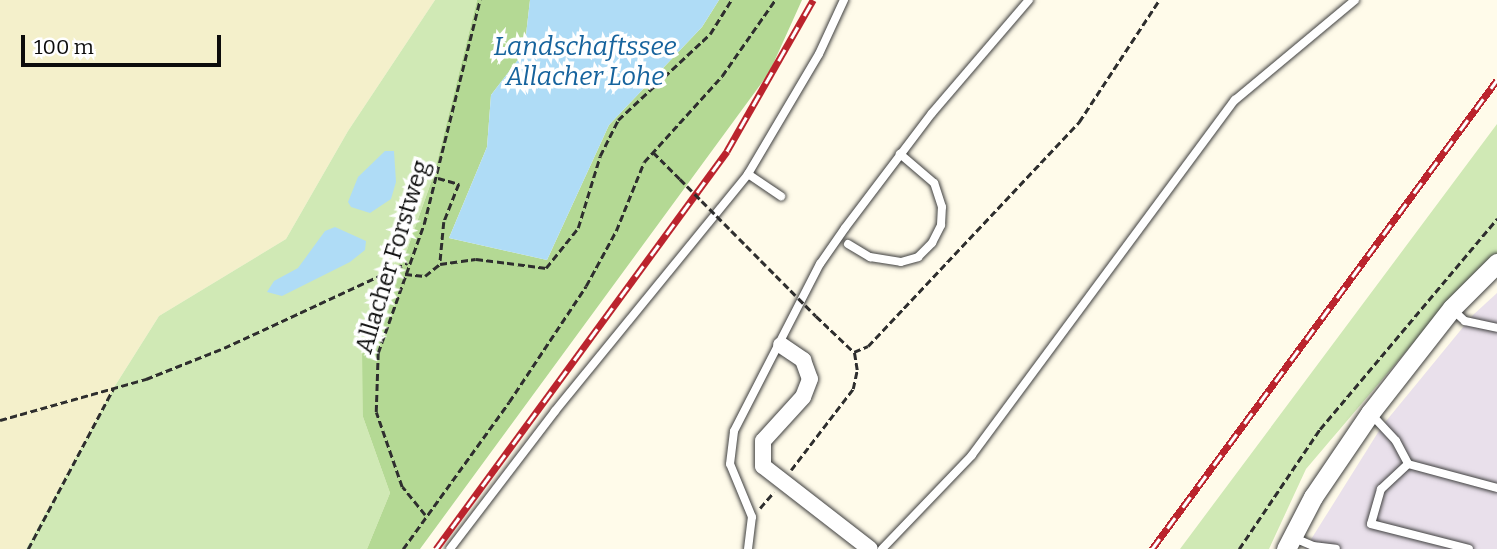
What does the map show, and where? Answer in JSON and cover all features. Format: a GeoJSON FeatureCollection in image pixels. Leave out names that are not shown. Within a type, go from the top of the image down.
{"type":"FeatureCollection","features":[{"type":"Feature","properties":{"kind":"street"},"geometry":{"type":"LineString","coordinates":[[1289,543],[1313,497],[1370,413],[1452,309],[1497,263]]}},
{"type":"Feature","properties":{"kind":"street"},"geometry":{"type":"LineString","coordinates":[[780,345],[803,359],[810,379],[803,397],[772,427],[760,449],[767,472],[778,487],[799,496],[870,549]]}},
{"type":"Feature","properties":{"kind":"lane"},"geometry":{"type":"LineString","coordinates":[[450,549],[496,485],[748,174],[819,54],[844,0]]}},
{"type":"Feature","properties":{"kind":"lane"},"geometry":{"type":"LineString","coordinates":[[748,549],[752,517],[736,480],[730,450],[734,431],[820,264],[900,154],[1029,0]]}},
{"type":"Feature","properties":{"kind":"lane"},"geometry":{"type":"LineString","coordinates":[[882,549],[972,455],[1235,100],[1355,0]]}},
{"type":"Feature","properties":{"kind":"lane"},"geometry":{"type":"LineString","coordinates":[[848,244],[870,257],[901,262],[918,257],[932,243],[941,225],[942,207],[934,183],[900,154]]}},
{"type":"Feature","properties":{"kind":"lane"},"geometry":{"type":"LineString","coordinates":[[748,174],[782,196]]}},
{"type":"Feature","properties":{"kind":"lane"},"geometry":{"type":"LineString","coordinates":[[1452,309],[1465,321],[1497,328]]}},
{"type":"Feature","properties":{"kind":"lane"},"geometry":{"type":"LineString","coordinates":[[1370,413],[1396,441],[1408,464],[1497,488]]}},
{"type":"Feature","properties":{"kind":"lane"},"geometry":{"type":"LineString","coordinates":[[1408,464],[1381,489],[1371,524],[1469,549]]}},
{"type":"Feature","properties":{"kind":"lane"},"geometry":{"type":"LineString","coordinates":[[1289,543],[1336,549]]}},
{"type":"Feature","properties":{"kind":"path","name":"Allacher Forstweg"},"geometry":{"type":"LineString","coordinates":[[425,515],[402,488],[376,412],[378,352],[437,177],[480,0]]}},
{"type":"Feature","properties":{"kind":"path"},"geometry":{"type":"LineString","coordinates":[[405,274],[425,276],[440,264],[476,259],[546,268],[578,228],[600,156],[618,120],[710,34],[731,0]]}},
{"type":"Feature","properties":{"kind":"path"},"geometry":{"type":"LineString","coordinates":[[403,549],[509,402],[586,286],[616,231],[632,182],[653,152],[722,76],[775,0]]}},
{"type":"Feature","properties":{"kind":"path"},"geometry":{"type":"LineString","coordinates":[[854,352],[868,346],[1079,122],[1159,0]]}},
{"type":"Feature","properties":{"kind":"path"},"geometry":{"type":"LineString","coordinates":[[653,152],[854,352],[857,370],[853,389],[762,507]]}},
{"type":"Feature","properties":{"kind":"path"},"geometry":{"type":"LineString","coordinates":[[437,177],[459,184],[444,222],[440,264]]}},
{"type":"Feature","properties":{"kind":"path"},"geometry":{"type":"LineString","coordinates":[[1239,549],[1320,429],[1497,219]]}},
{"type":"Feature","properties":{"kind":"path"},"geometry":{"type":"LineString","coordinates":[[0,420],[113,389],[224,348],[407,263]]}},
{"type":"Feature","properties":{"kind":"path"},"geometry":{"type":"LineString","coordinates":[[28,549],[113,389]]}},
{"type":"Feature","properties":{"kind":"shaded area"},"geometry":{"type":"Polygon","coordinates":[[[0,0],[435,0],[348,131],[286,239],[159,316],[113,389],[26,549],[0,549],[0,0]]]}},
{"type":"Feature","properties":{"kind":"shaded area"},"geometry":{"type":"Polygon","coordinates":[[[1497,293],[1497,549],[1305,549],[1382,426],[1473,315],[1497,293]]]}},
{"type":"Feature","properties":{"kind":"green space"},"geometry":{"type":"Polygon","coordinates":[[[435,0],[477,0],[434,174],[407,250],[385,287],[363,417],[390,493],[367,549],[26,549],[113,389],[159,316],[286,239],[348,131],[435,0]]]}},
{"type":"Feature","properties":{"kind":"green space"},"geometry":{"type":"Polygon","coordinates":[[[477,0],[530,0],[524,52],[491,95],[487,147],[449,238],[547,260],[609,125],[702,27],[719,0],[802,0],[769,73],[420,549],[367,549],[390,493],[363,417],[362,347],[385,287],[407,250],[434,174],[477,0]]]}},
{"type":"Feature","properties":{"kind":"green space"},"geometry":{"type":"Polygon","coordinates":[[[1497,124],[1497,253],[1449,301],[1306,469],[1269,549],[1180,549],[1497,124]]]}},
{"type":"Feature","properties":{"kind":"water","name":"Landschaftssee Allacher Lohe"},"geometry":{"type":"Polygon","coordinates":[[[530,0],[719,0],[702,27],[609,125],[547,260],[449,238],[487,147],[491,95],[524,52],[530,0]]]}},
{"type":"Feature","properties":{"kind":"water"},"geometry":{"type":"Polygon","coordinates":[[[385,151],[394,151],[396,182],[391,199],[370,213],[351,207],[348,202],[358,177],[385,151]]]}},
{"type":"Feature","properties":{"kind":"water"},"geometry":{"type":"Polygon","coordinates":[[[335,227],[366,241],[365,250],[350,262],[282,296],[267,292],[274,281],[298,268],[325,231],[335,227]]]}},
{"type":"Feature","properties":{"kind":"railway"},"geometry":{"type":"LineString","coordinates":[[436,549],[727,151],[813,0]]}},
{"type":"Feature","properties":{"kind":"railway"},"geometry":{"type":"LineString","coordinates":[[1152,549],[1497,80]]}}]}
